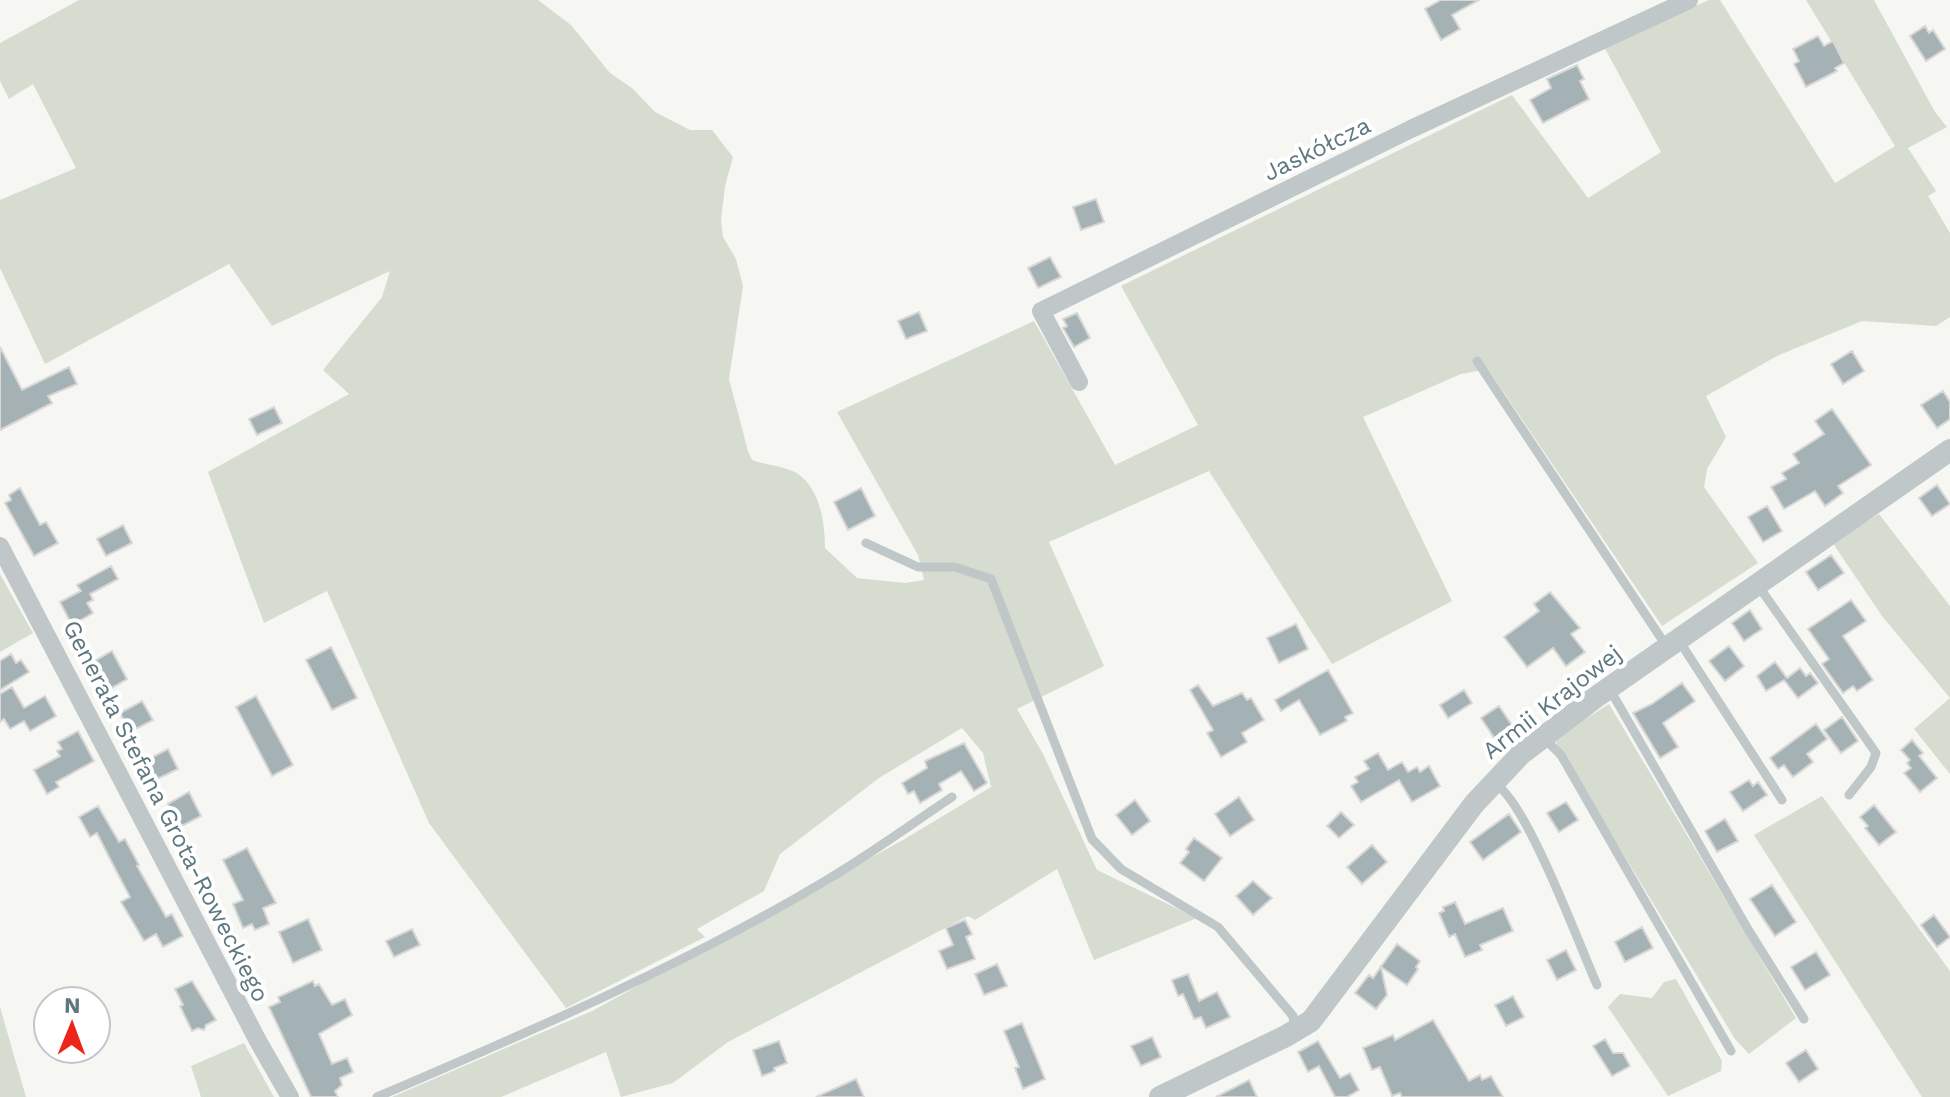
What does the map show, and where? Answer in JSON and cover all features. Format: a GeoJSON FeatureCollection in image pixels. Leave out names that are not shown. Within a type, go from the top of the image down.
{"type":"FeatureCollection","features":[{"type":"Feature","properties":{"kind":"street","name":"Jaskółcza"},"geometry":{"type":"LineString","coordinates":[[1079,382],[1041,311],[1411,129],[1689,0]]}},
{"type":"Feature","properties":{"kind":"street","name":"Armii Krajowej"},"geometry":{"type":"LineString","coordinates":[[1160,1097],[1311,1021],[1492,783],[1521,754],[1672,643],[1950,450]]}},
{"type":"Feature","properties":{"kind":"street","name":"Generała Stefana Grota-Roweckiego"},"geometry":{"type":"LineString","coordinates":[[0,546],[290,1097]]}},
{"type":"Feature","properties":{"kind":"lane"},"geometry":{"type":"LineString","coordinates":[[1477,361],[1782,800]]}},
{"type":"Feature","properties":{"kind":"lane"},"geometry":{"type":"LineString","coordinates":[[866,543],[918,567],[955,567],[991,579],[1092,839],[1121,869],[1218,927],[1293,1016],[1295,1031]]}},
{"type":"Feature","properties":{"kind":"lane"},"geometry":{"type":"LineString","coordinates":[[1757,584],[1876,753],[1871,767],[1849,795]]}},
{"type":"Feature","properties":{"kind":"lane"},"geometry":{"type":"LineString","coordinates":[[1609,688],[1749,931],[1804,1019]]}},
{"type":"Feature","properties":{"kind":"lane"},"geometry":{"type":"LineString","coordinates":[[1543,737],[1561,755],[1731,1051]]}},
{"type":"Feature","properties":{"kind":"lane"},"geometry":{"type":"LineString","coordinates":[[1492,783],[1504,789],[1527,823],[1597,985]]}},
{"type":"Feature","properties":{"kind":"lane"},"geometry":{"type":"LineString","coordinates":[[377,1097],[552,1022],[724,936],[826,881],[952,797]]}},
{"type":"Feature","properties":{"kind":"shaded area"},"geometry":{"type":"Polygon","coordinates":[[[79,0],[538,0],[571,25],[610,73],[632,88],[655,112],[690,130],[712,130],[733,157],[721,219],[723,237],[736,259],[743,286],[729,379],[748,451],[752,460],[790,470],[808,483],[822,514],[825,548],[857,578],[905,583],[924,580],[918,555],[837,412],[1034,321],[1115,465],[1198,425],[1121,286],[1512,95],[1588,198],[1661,152],[1603,45],[1709,0],[1720,0],[1835,183],[1895,146],[1806,0],[1874,0],[1935,112],[1947,127],[1908,148],[1936,191],[1928,196],[1950,233],[1950,317],[1936,326],[1862,321],[1777,356],[1706,396],[1726,437],[1707,469],[1704,487],[1758,563],[1662,626],[1488,369],[1461,374],[1363,417],[1452,601],[1332,664],[1209,471],[1049,542],[1104,666],[1017,709],[1043,754],[1097,870],[1197,918],[1094,960],[1057,869],[975,920],[968,916],[728,1042],[673,1083],[621,1097],[606,1052],[501,1097],[392,1097],[592,1011],[903,840],[991,787],[983,753],[962,728],[879,778],[780,854],[764,891],[697,929],[705,937],[566,1008],[429,823],[327,591],[264,623],[208,472],[349,394],[323,370],[382,297],[390,271],[272,326],[229,264],[45,364],[0,268],[0,200],[76,168],[33,84],[9,99],[0,81],[0,43],[79,0]]]}},
{"type":"Feature","properties":{"kind":"shaded area"},"geometry":{"type":"Polygon","coordinates":[[[1879,514],[1950,606],[1950,698],[1882,616],[1832,542],[1879,514]]]}},
{"type":"Feature","properties":{"kind":"shaded area"},"geometry":{"type":"Polygon","coordinates":[[[0,574],[33,633],[0,652],[0,574]]]}},
{"type":"Feature","properties":{"kind":"shaded area"},"geometry":{"type":"Polygon","coordinates":[[[1950,698],[1950,774],[1914,729],[1950,698]]]}},
{"type":"Feature","properties":{"kind":"shaded area"},"geometry":{"type":"Polygon","coordinates":[[[1609,704],[1796,1018],[1749,1054],[1735,1039],[1554,739],[1609,704]]]}},
{"type":"Feature","properties":{"kind":"shaded area"},"geometry":{"type":"Polygon","coordinates":[[[1822,796],[1950,971],[1950,1097],[1922,1097],[1754,835],[1822,796]]]}},
{"type":"Feature","properties":{"kind":"shaded area"},"geometry":{"type":"Polygon","coordinates":[[[1676,979],[1722,1061],[1721,1071],[1668,1096],[1608,1007],[1620,994],[1652,998],[1664,982],[1676,979]]]}},
{"type":"Feature","properties":{"kind":"shaded area"},"geometry":{"type":"Polygon","coordinates":[[[0,1007],[26,1097],[0,1097],[0,1007]]]}},
{"type":"Feature","properties":{"kind":"shaded area"},"geometry":{"type":"Polygon","coordinates":[[[244,1043],[274,1097],[201,1097],[191,1066],[244,1043]]]}},
{"type":"Feature","properties":{"kind":"building"},"geometry":{"type":"Polygon","coordinates":[[[1441,0],[1479,0],[1452,15],[1460,29],[1441,40],[1425,9],[1441,0]]]}},
{"type":"Feature","properties":{"kind":"building"},"geometry":{"type":"Polygon","coordinates":[[[1925,26],[1929,33],[1933,30],[1945,49],[1926,61],[1910,36],[1925,26]]]}},
{"type":"Feature","properties":{"kind":"building"},"geometry":{"type":"Polygon","coordinates":[[[1818,36],[1824,46],[1833,41],[1844,63],[1835,68],[1837,71],[1806,87],[1794,64],[1799,61],[1793,49],[1818,36]]]}},
{"type":"Feature","properties":{"kind":"building"},"geometry":{"type":"Polygon","coordinates":[[[1577,65],[1584,79],[1580,81],[1589,99],[1543,123],[1530,100],[1551,88],[1547,79],[1577,65]]]}},
{"type":"Feature","properties":{"kind":"building"},"geometry":{"type":"Polygon","coordinates":[[[1096,199],[1104,222],[1081,230],[1073,207],[1096,199]]]}},
{"type":"Feature","properties":{"kind":"building"},"geometry":{"type":"Polygon","coordinates":[[[1050,257],[1061,277],[1038,288],[1028,268],[1050,257]]]}},
{"type":"Feature","properties":{"kind":"building"},"geometry":{"type":"Polygon","coordinates":[[[919,312],[927,331],[906,339],[898,321],[919,312]]]}},
{"type":"Feature","properties":{"kind":"building"},"geometry":{"type":"Polygon","coordinates":[[[1077,313],[1090,338],[1074,347],[1063,328],[1067,326],[1063,319],[1077,313]]]}},
{"type":"Feature","properties":{"kind":"building"},"geometry":{"type":"Polygon","coordinates":[[[0,347],[22,390],[69,367],[77,384],[48,396],[52,403],[0,430],[0,347]]]}},
{"type":"Feature","properties":{"kind":"building"},"geometry":{"type":"Polygon","coordinates":[[[1852,351],[1864,371],[1843,384],[1831,364],[1852,351]]]}},
{"type":"Feature","properties":{"kind":"building"},"geometry":{"type":"Polygon","coordinates":[[[1943,391],[1950,402],[1950,419],[1937,428],[1921,405],[1943,391]]]}},
{"type":"Feature","properties":{"kind":"building"},"geometry":{"type":"Polygon","coordinates":[[[274,407],[282,423],[257,435],[249,419],[274,407]]]}},
{"type":"Feature","properties":{"kind":"building"},"geometry":{"type":"Polygon","coordinates":[[[1832,409],[1871,465],[1838,486],[1843,493],[1825,506],[1815,491],[1784,509],[1771,487],[1786,479],[1782,473],[1799,463],[1793,454],[1824,434],[1815,421],[1832,409]]]}},
{"type":"Feature","properties":{"kind":"building"},"geometry":{"type":"Polygon","coordinates":[[[1937,485],[1950,504],[1932,516],[1919,498],[1937,485]]]}},
{"type":"Feature","properties":{"kind":"building"},"geometry":{"type":"Polygon","coordinates":[[[20,488],[40,525],[46,522],[58,543],[34,556],[5,503],[11,500],[9,495],[20,488]]]}},
{"type":"Feature","properties":{"kind":"building"},"geometry":{"type":"Polygon","coordinates":[[[861,488],[875,516],[848,530],[834,502],[861,488]]]}},
{"type":"Feature","properties":{"kind":"building"},"geometry":{"type":"Polygon","coordinates":[[[1767,506],[1782,531],[1763,542],[1748,517],[1767,506]]]}},
{"type":"Feature","properties":{"kind":"building"},"geometry":{"type":"Polygon","coordinates":[[[123,525],[132,543],[106,556],[97,539],[123,525]]]}},
{"type":"Feature","properties":{"kind":"building"},"geometry":{"type":"Polygon","coordinates":[[[1831,555],[1844,573],[1818,590],[1806,572],[1831,555]]]}},
{"type":"Feature","properties":{"kind":"building"},"geometry":{"type":"Polygon","coordinates":[[[111,566],[118,579],[90,594],[93,600],[87,603],[93,613],[72,625],[60,602],[81,591],[77,585],[111,566]]]}},
{"type":"Feature","properties":{"kind":"building"},"geometry":{"type":"Polygon","coordinates":[[[1550,592],[1580,628],[1571,634],[1585,652],[1566,666],[1553,648],[1527,667],[1504,637],[1539,611],[1534,604],[1550,592]]]}},
{"type":"Feature","properties":{"kind":"building"},"geometry":{"type":"Polygon","coordinates":[[[1851,600],[1866,621],[1843,636],[1873,680],[1857,691],[1853,686],[1843,693],[1822,664],[1829,659],[1808,629],[1851,600]]]}},
{"type":"Feature","properties":{"kind":"building"},"geometry":{"type":"Polygon","coordinates":[[[1750,610],[1762,629],[1744,641],[1732,623],[1750,610]]]}},
{"type":"Feature","properties":{"kind":"building"},"geometry":{"type":"Polygon","coordinates":[[[1296,624],[1308,649],[1279,663],[1267,638],[1296,624]]]}},
{"type":"Feature","properties":{"kind":"building"},"geometry":{"type":"Polygon","coordinates":[[[1729,646],[1744,666],[1725,681],[1709,661],[1729,646]]]}},
{"type":"Feature","properties":{"kind":"building"},"geometry":{"type":"Polygon","coordinates":[[[331,647],[357,698],[332,710],[306,660],[331,647]]]}},
{"type":"Feature","properties":{"kind":"building"},"geometry":{"type":"Polygon","coordinates":[[[112,651],[127,679],[108,690],[93,662],[112,651]]]}},
{"type":"Feature","properties":{"kind":"building"},"geometry":{"type":"Polygon","coordinates":[[[11,654],[16,663],[21,660],[29,672],[0,690],[0,661],[11,654]]]}},
{"type":"Feature","properties":{"kind":"building"},"geometry":{"type":"Polygon","coordinates":[[[1775,662],[1787,678],[1800,668],[1806,676],[1810,673],[1818,683],[1798,698],[1784,680],[1766,691],[1757,676],[1775,662]]]}},
{"type":"Feature","properties":{"kind":"building"},"geometry":{"type":"Polygon","coordinates":[[[1328,670],[1353,713],[1345,717],[1347,721],[1320,735],[1299,700],[1281,711],[1275,700],[1328,670]]]}},
{"type":"Feature","properties":{"kind":"building"},"geometry":{"type":"Polygon","coordinates":[[[1682,683],[1695,701],[1663,723],[1678,747],[1660,758],[1633,713],[1682,683]]]}},
{"type":"Feature","properties":{"kind":"building"},"geometry":{"type":"Polygon","coordinates":[[[1198,685],[1213,706],[1242,693],[1247,700],[1251,698],[1264,720],[1242,733],[1247,742],[1221,757],[1207,733],[1213,730],[1190,690],[1198,685]]]}},
{"type":"Feature","properties":{"kind":"building"},"geometry":{"type":"Polygon","coordinates":[[[12,687],[24,708],[45,696],[56,716],[30,731],[24,721],[10,729],[4,719],[0,722],[0,694],[12,687]]]}},
{"type":"Feature","properties":{"kind":"building"},"geometry":{"type":"Polygon","coordinates":[[[1464,690],[1472,703],[1448,718],[1440,705],[1464,690]]]}},
{"type":"Feature","properties":{"kind":"building"},"geometry":{"type":"Polygon","coordinates":[[[256,696],[293,765],[272,776],[236,707],[256,696]]]}},
{"type":"Feature","properties":{"kind":"building"},"geometry":{"type":"Polygon","coordinates":[[[142,701],[153,720],[130,732],[120,713],[142,701]]]}},
{"type":"Feature","properties":{"kind":"building"},"geometry":{"type":"Polygon","coordinates":[[[1499,706],[1513,727],[1495,739],[1481,718],[1499,706]]]}},
{"type":"Feature","properties":{"kind":"building"},"geometry":{"type":"Polygon","coordinates":[[[1842,717],[1858,741],[1841,753],[1824,730],[1842,717]]]}},
{"type":"Feature","properties":{"kind":"building"},"geometry":{"type":"Polygon","coordinates":[[[1816,724],[1827,739],[1807,754],[1813,762],[1793,777],[1784,765],[1778,769],[1770,758],[1816,724]]]}},
{"type":"Feature","properties":{"kind":"building"},"geometry":{"type":"Polygon","coordinates":[[[78,731],[94,761],[56,782],[59,787],[47,794],[34,770],[60,756],[57,751],[62,749],[58,742],[78,731]]]}},
{"type":"Feature","properties":{"kind":"building"},"geometry":{"type":"Polygon","coordinates":[[[1912,740],[1923,753],[1919,756],[1937,778],[1920,792],[1904,773],[1911,768],[1907,763],[1910,760],[1901,750],[1912,740]]]}},
{"type":"Feature","properties":{"kind":"building"},"geometry":{"type":"Polygon","coordinates":[[[964,743],[987,783],[974,791],[961,771],[939,784],[942,790],[920,803],[914,791],[908,794],[902,783],[927,768],[925,761],[964,743]]]}},
{"type":"Feature","properties":{"kind":"building"},"geometry":{"type":"Polygon","coordinates":[[[168,749],[178,769],[155,780],[145,761],[168,749]]]}},
{"type":"Feature","properties":{"kind":"building"},"geometry":{"type":"Polygon","coordinates":[[[1378,753],[1388,770],[1402,762],[1408,772],[1417,767],[1420,772],[1429,766],[1440,786],[1412,802],[1399,780],[1361,802],[1351,786],[1358,782],[1355,777],[1369,769],[1364,761],[1378,753]]]}},
{"type":"Feature","properties":{"kind":"building"},"geometry":{"type":"Polygon","coordinates":[[[1749,780],[1753,786],[1758,782],[1767,795],[1743,811],[1730,792],[1749,780]]]}},
{"type":"Feature","properties":{"kind":"building"},"geometry":{"type":"Polygon","coordinates":[[[189,792],[201,816],[180,827],[168,804],[189,792]]]}},
{"type":"Feature","properties":{"kind":"building"},"geometry":{"type":"Polygon","coordinates":[[[1239,797],[1254,820],[1230,836],[1215,814],[1239,797]]]}},
{"type":"Feature","properties":{"kind":"building"},"geometry":{"type":"Polygon","coordinates":[[[1135,800],[1150,821],[1132,835],[1116,815],[1135,800]]]}},
{"type":"Feature","properties":{"kind":"building"},"geometry":{"type":"Polygon","coordinates":[[[1566,802],[1578,820],[1559,832],[1547,813],[1566,802]]]}},
{"type":"Feature","properties":{"kind":"building"},"geometry":{"type":"Polygon","coordinates":[[[1874,805],[1896,832],[1879,845],[1860,817],[1874,805]]]}},
{"type":"Feature","properties":{"kind":"building"},"geometry":{"type":"Polygon","coordinates":[[[98,806],[119,842],[125,839],[166,917],[172,914],[183,936],[163,947],[156,934],[144,941],[121,902],[130,897],[97,833],[90,837],[79,817],[98,806]]]}},
{"type":"Feature","properties":{"kind":"building"},"geometry":{"type":"Polygon","coordinates":[[[1341,812],[1354,825],[1339,838],[1327,826],[1341,812]]]}},
{"type":"Feature","properties":{"kind":"building"},"geometry":{"type":"Polygon","coordinates":[[[1509,814],[1521,832],[1483,860],[1470,842],[1509,814]]]}},
{"type":"Feature","properties":{"kind":"building"},"geometry":{"type":"Polygon","coordinates":[[[1725,819],[1738,841],[1717,852],[1705,831],[1725,819]]]}},
{"type":"Feature","properties":{"kind":"building"},"geometry":{"type":"Polygon","coordinates":[[[1194,838],[1222,858],[1204,881],[1180,863],[1189,852],[1186,849],[1194,838]]]}},
{"type":"Feature","properties":{"kind":"building"},"geometry":{"type":"Polygon","coordinates":[[[1372,845],[1387,862],[1362,884],[1347,867],[1372,845]]]}},
{"type":"Feature","properties":{"kind":"building"},"geometry":{"type":"Polygon","coordinates":[[[247,848],[276,903],[263,908],[269,924],[255,930],[252,924],[243,928],[233,904],[243,900],[223,860],[247,848]]]}},
{"type":"Feature","properties":{"kind":"building"},"geometry":{"type":"Polygon","coordinates":[[[1253,881],[1272,898],[1253,915],[1236,896],[1253,881]]]}},
{"type":"Feature","properties":{"kind":"building"},"geometry":{"type":"Polygon","coordinates":[[[1772,885],[1796,922],[1775,936],[1750,899],[1772,885]]]}},
{"type":"Feature","properties":{"kind":"building"},"geometry":{"type":"Polygon","coordinates":[[[1455,902],[1465,924],[1503,908],[1513,931],[1480,945],[1482,950],[1465,957],[1455,934],[1449,937],[1439,913],[1444,911],[1443,907],[1455,902]]]}},
{"type":"Feature","properties":{"kind":"building"},"geometry":{"type":"Polygon","coordinates":[[[1934,915],[1950,937],[1937,947],[1921,925],[1934,915]]]}},
{"type":"Feature","properties":{"kind":"building"},"geometry":{"type":"Polygon","coordinates":[[[308,919],[322,950],[293,963],[279,932],[308,919]]]}},
{"type":"Feature","properties":{"kind":"building"},"geometry":{"type":"Polygon","coordinates":[[[965,920],[972,934],[966,937],[975,959],[947,969],[939,951],[953,945],[946,928],[965,920]]]}},
{"type":"Feature","properties":{"kind":"building"},"geometry":{"type":"Polygon","coordinates":[[[1642,927],[1653,948],[1625,962],[1615,942],[1642,927]]]}},
{"type":"Feature","properties":{"kind":"building"},"geometry":{"type":"Polygon","coordinates":[[[412,929],[420,945],[394,957],[386,941],[412,929]]]}},
{"type":"Feature","properties":{"kind":"building"},"geometry":{"type":"Polygon","coordinates":[[[1397,944],[1420,961],[1416,967],[1418,969],[1407,985],[1381,967],[1387,995],[1376,1009],[1355,993],[1369,975],[1373,978],[1397,944]]]}},
{"type":"Feature","properties":{"kind":"building"},"geometry":{"type":"Polygon","coordinates":[[[1566,950],[1576,970],[1557,980],[1547,960],[1566,950]]]}},
{"type":"Feature","properties":{"kind":"building"},"geometry":{"type":"Polygon","coordinates":[[[1816,952],[1830,975],[1805,990],[1791,967],[1816,952]]]}},
{"type":"Feature","properties":{"kind":"building"},"geometry":{"type":"Polygon","coordinates":[[[997,964],[1007,986],[984,995],[975,974],[997,964]]]}},
{"type":"Feature","properties":{"kind":"building"},"geometry":{"type":"Polygon","coordinates":[[[1188,974],[1199,1001],[1217,992],[1230,1017],[1206,1028],[1201,1017],[1194,1019],[1183,994],[1178,996],[1172,980],[1188,974]]]}},
{"type":"Feature","properties":{"kind":"building"},"geometry":{"type":"Polygon","coordinates":[[[192,981],[216,1020],[206,1025],[204,1030],[198,1028],[192,1031],[175,989],[192,981]]]}},
{"type":"Feature","properties":{"kind":"building"},"geometry":{"type":"Polygon","coordinates":[[[313,981],[315,986],[319,984],[332,1005],[345,999],[352,1015],[319,1034],[332,1064],[347,1058],[353,1072],[340,1078],[342,1085],[335,1091],[338,1097],[311,1097],[269,1007],[280,1002],[278,997],[313,981]]]}},
{"type":"Feature","properties":{"kind":"building"},"geometry":{"type":"Polygon","coordinates":[[[1513,996],[1524,1017],[1506,1026],[1495,1005],[1513,996]]]}},
{"type":"Feature","properties":{"kind":"building"},"geometry":{"type":"Polygon","coordinates":[[[1433,1020],[1469,1081],[1480,1075],[1482,1080],[1491,1076],[1503,1097],[1402,1097],[1400,1093],[1392,1096],[1380,1067],[1372,1070],[1363,1048],[1393,1035],[1395,1040],[1433,1020]]]}},
{"type":"Feature","properties":{"kind":"building"},"geometry":{"type":"Polygon","coordinates":[[[1022,1023],[1045,1079],[1023,1089],[1015,1068],[1019,1067],[1004,1031],[1022,1023]]]}},
{"type":"Feature","properties":{"kind":"building"},"geometry":{"type":"Polygon","coordinates":[[[1152,1037],[1161,1057],[1141,1066],[1131,1046],[1152,1037]]]}},
{"type":"Feature","properties":{"kind":"building"},"geometry":{"type":"Polygon","coordinates":[[[1605,1039],[1613,1053],[1623,1053],[1630,1066],[1612,1076],[1593,1046],[1605,1039]]]}},
{"type":"Feature","properties":{"kind":"building"},"geometry":{"type":"Polygon","coordinates":[[[779,1041],[787,1063],[762,1076],[753,1050],[779,1041]]]}},
{"type":"Feature","properties":{"kind":"building"},"geometry":{"type":"Polygon","coordinates":[[[1318,1041],[1340,1078],[1350,1073],[1359,1090],[1347,1097],[1335,1097],[1319,1066],[1308,1072],[1298,1052],[1318,1041]]]}},
{"type":"Feature","properties":{"kind":"building"},"geometry":{"type":"Polygon","coordinates":[[[1806,1050],[1818,1069],[1799,1082],[1786,1063],[1806,1050]]]}},
{"type":"Feature","properties":{"kind":"building"},"geometry":{"type":"Polygon","coordinates":[[[856,1079],[864,1097],[816,1097],[856,1079]]]}},
{"type":"Feature","properties":{"kind":"building"},"geometry":{"type":"Polygon","coordinates":[[[1249,1080],[1257,1097],[1216,1097],[1249,1080]]]}}]}
